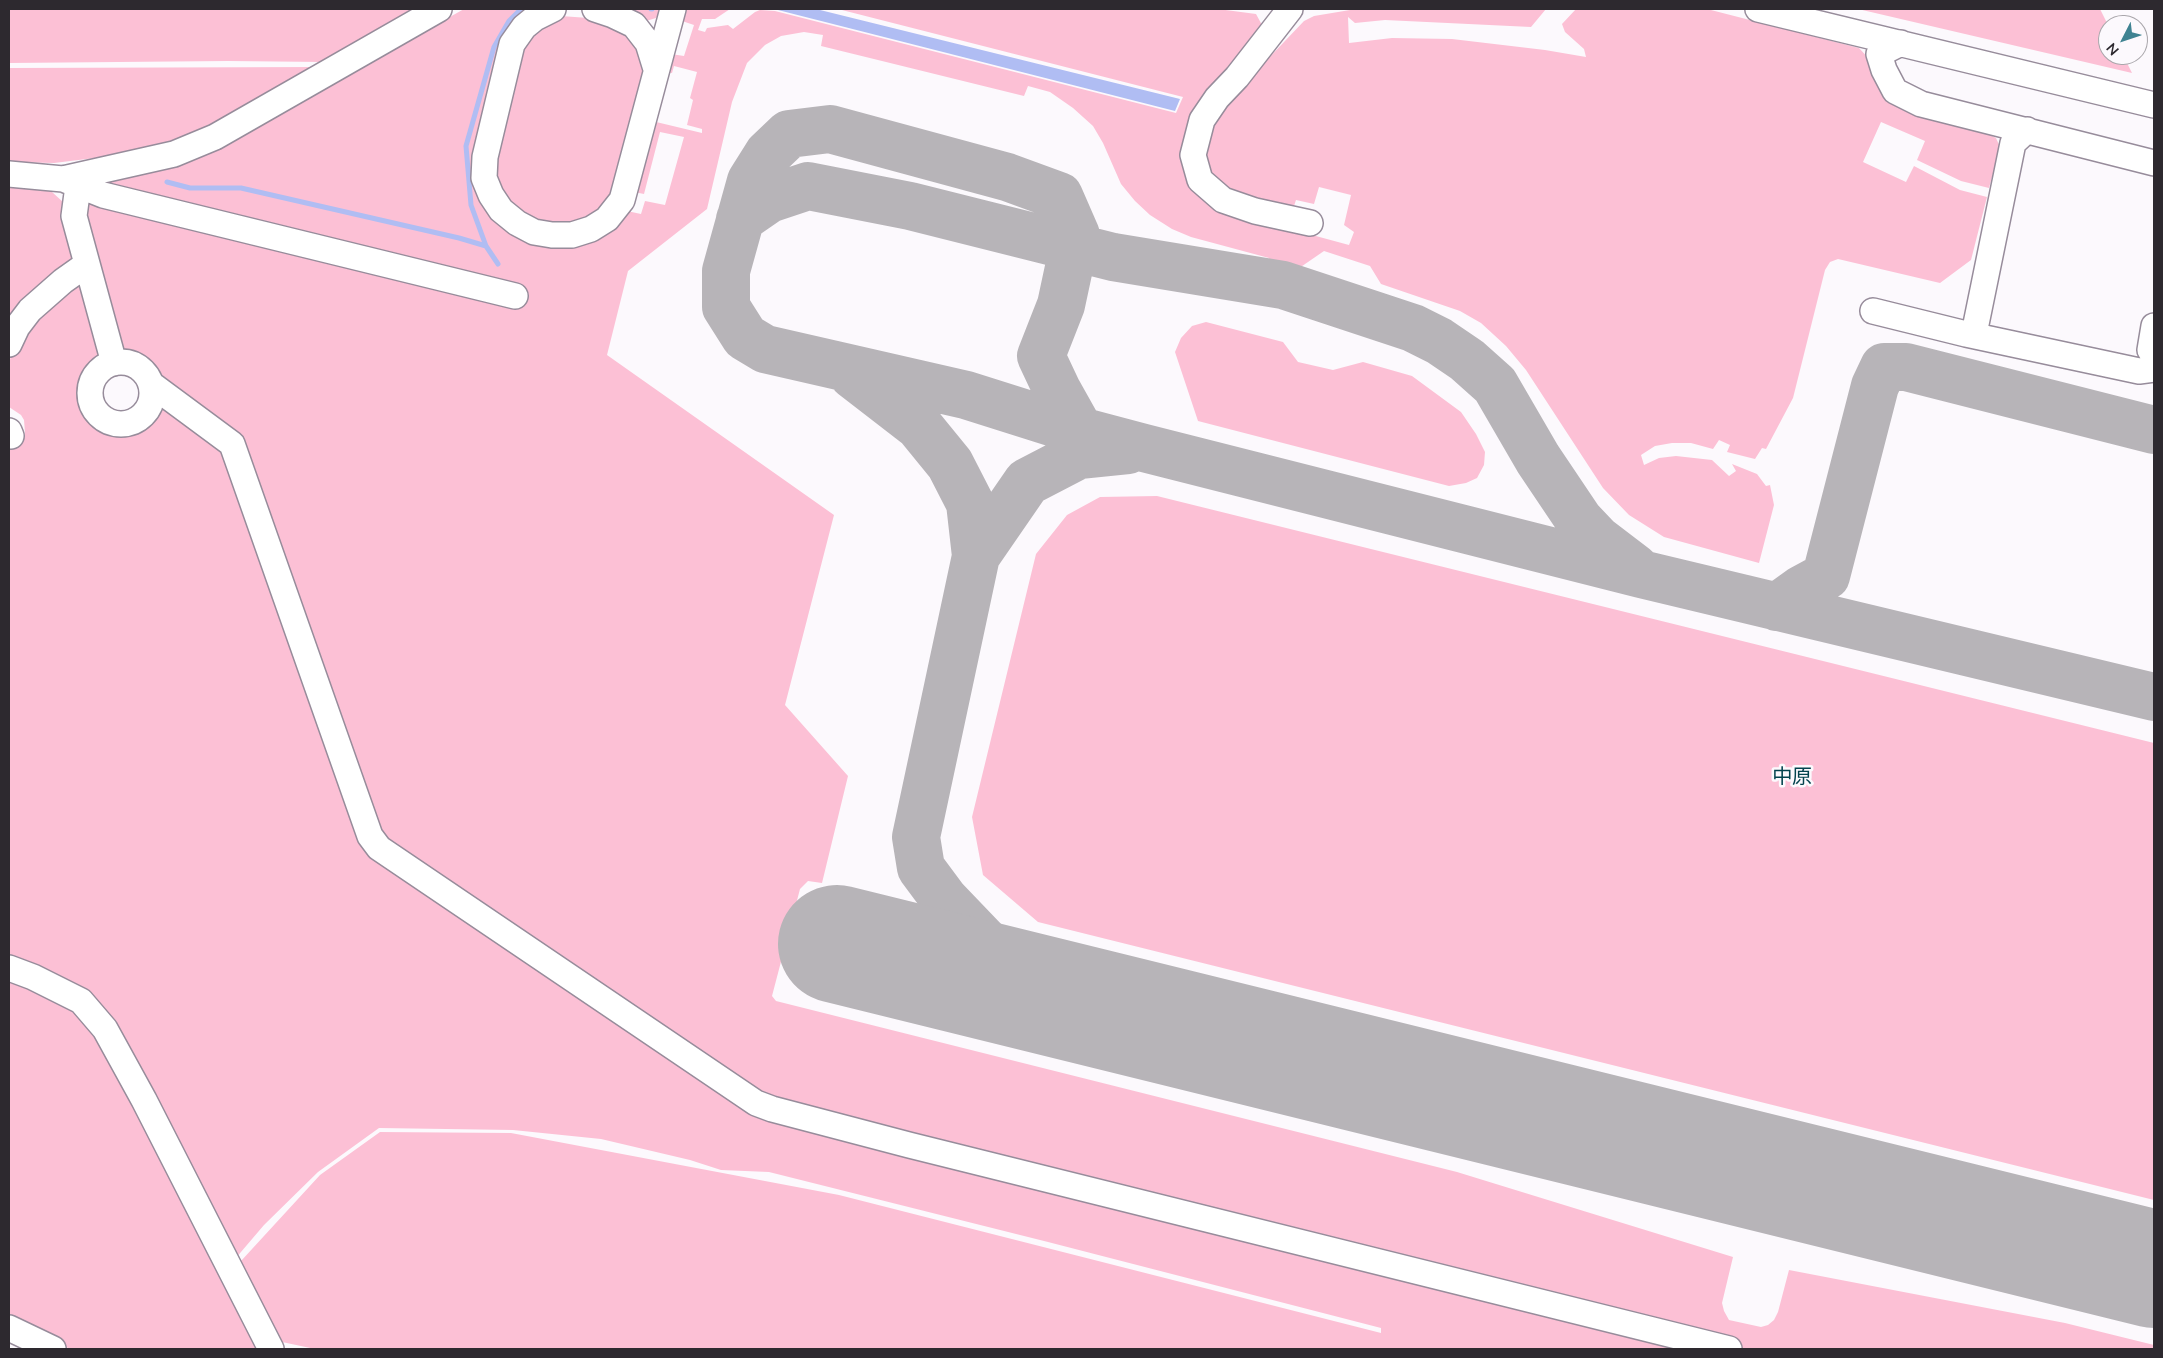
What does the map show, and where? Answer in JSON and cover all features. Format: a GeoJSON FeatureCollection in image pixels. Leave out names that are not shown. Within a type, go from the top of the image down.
{"type":"FeatureCollection","features":[{"type":"Feature","properties":{"kind":"lane"},"geometry":{"type":"LineString","coordinates":[[71,182],[174,154],[215,137],[439,9]]}},
{"type":"Feature","properties":{"kind":"lane"},"geometry":{"type":"LineString","coordinates":[[552,9],[535,18],[524,27],[512,44],[485,157],[484,178],[491,196],[501,210],[517,223],[534,232],[552,235],[572,235],[591,229],[607,219],[622,200],[672,14]]}},
{"type":"Feature","properties":{"kind":"lane"},"geometry":{"type":"LineString","coordinates":[[595,9],[634,25],[651,28],[672,14]]}},
{"type":"Feature","properties":{"kind":"lane"},"geometry":{"type":"LineString","coordinates":[[1290,9],[1237,77],[1217,98],[1202,120],[1192,155],[1200,180],[1223,200],[1255,211],[1310,223]]}},
{"type":"Feature","properties":{"kind":"lane"},"geometry":{"type":"LineString","coordinates":[[1758,9],[1858,33],[1890,49],[2154,105]]}},
{"type":"Feature","properties":{"kind":"lane"},"geometry":{"type":"LineString","coordinates":[[634,25],[648,43],[656,69]]}},
{"type":"Feature","properties":{"kind":"lane"},"geometry":{"type":"LineString","coordinates":[[1890,49],[1884,70],[1895,91],[1921,104],[2154,163]]}},
{"type":"Feature","properties":{"kind":"lane"},"geometry":{"type":"LineString","coordinates":[[1966,334],[1975,329],[2013,144],[2027,130]]}},
{"type":"Feature","properties":{"kind":"lane"},"geometry":{"type":"LineString","coordinates":[[9,174],[71,182],[109,197],[515,296]]}},
{"type":"Feature","properties":{"kind":"lane"},"geometry":{"type":"LineString","coordinates":[[71,182],[74,216],[114,363]]}},
{"type":"Feature","properties":{"kind":"lane"},"geometry":{"type":"LineString","coordinates":[[9,344],[17,327],[30,310],[63,280],[87,264]]}},
{"type":"Feature","properties":{"kind":"lane"},"geometry":{"type":"LineString","coordinates":[[1873,310],[1966,334],[2139,371],[2154,369]]}},
{"type":"Feature","properties":{"kind":"lane"},"geometry":{"type":"LineString","coordinates":[[2154,326],[2150,350],[2154,356]]}},
{"type":"Feature","properties":{"kind":"lane"},"geometry":{"type":"LineString","coordinates":[[114,363],[130,363],[140,368],[147,375],[151,384],[151,404],[139,419],[130,423],[110,422],[101,417],[94,409],[90,399],[90,388],[94,378],[100,370],[114,363]]}},
{"type":"Feature","properties":{"kind":"lane"},"geometry":{"type":"LineString","coordinates":[[151,384],[232,444],[370,836],[379,848],[756,1103],[772,1109],[909,1145],[1729,1349]]}},
{"type":"Feature","properties":{"kind":"lane"},"geometry":{"type":"LineString","coordinates":[[9,968],[33,977],[81,1001],[106,1029],[271,1349]]}},
{"type":"Feature","properties":{"kind":"lane"},"geometry":{"type":"LineString","coordinates":[[9,1328],[53,1349]]}},
{"type":"Feature","properties":{"kind":"shaded area"},"geometry":{"type":"Polygon","coordinates":[[[9,9],[414,9],[323,62],[9,63],[9,9]]]}},
{"type":"Feature","properties":{"kind":"shaded area"},"geometry":{"type":"Polygon","coordinates":[[[464,9],[538,9],[528,14],[515,27],[498,60],[482,132],[477,169],[481,191],[491,212],[509,229],[528,240],[544,245],[570,246],[588,242],[605,234],[617,224],[627,211],[641,214],[645,201],[665,205],[684,137],[660,132],[644,194],[634,192],[652,121],[702,133],[702,129],[687,125],[693,100],[690,98],[697,72],[674,66],[672,73],[665,72],[671,54],[684,56],[694,25],[679,20],[683,9],[730,9],[715,19],[702,19],[698,30],[705,32],[707,28],[728,25],[733,29],[760,10],[775,11],[1176,113],[1183,97],[838,9],[1218,9],[1256,14],[1262,25],[1262,30],[1219,77],[1189,129],[1187,148],[1190,166],[1196,183],[1214,203],[1232,212],[1289,225],[1290,229],[1349,245],[1354,232],[1344,225],[1351,195],[1319,187],[1314,204],[1296,200],[1291,215],[1225,197],[1210,185],[1203,175],[1199,161],[1199,144],[1202,128],[1207,116],[1220,103],[1224,105],[1304,21],[1314,16],[1356,9],[1546,9],[1531,27],[1385,20],[1355,23],[1348,17],[1349,43],[1392,38],[1452,39],[1586,57],[1584,49],[1565,32],[1562,24],[1576,9],[1707,9],[1859,48],[1871,61],[1881,86],[1889,97],[1901,107],[1979,129],[1996,138],[2000,147],[1989,188],[1961,181],[1917,160],[1925,141],[1881,122],[1863,162],[1906,182],[1914,166],[1960,190],[1987,197],[1971,260],[1940,283],[1838,259],[1830,262],[1825,270],[1793,398],[1766,449],[1762,448],[1755,459],[1727,452],[1730,445],[1719,440],[1713,449],[1691,443],[1672,443],[1655,446],[1641,455],[1644,465],[1659,458],[1676,456],[1712,460],[1729,476],[1736,471],[1732,464],[1757,474],[1766,486],[1770,485],[1774,505],[1759,563],[1664,537],[1629,515],[1603,488],[1526,370],[1506,346],[1481,323],[1460,311],[1381,284],[1370,266],[1324,251],[1292,273],[1267,266],[1269,258],[1191,237],[1172,229],[1150,215],[1121,184],[1103,143],[1093,126],[1073,108],[1050,92],[1028,86],[1024,96],[821,46],[823,35],[804,32],[781,36],[765,45],[747,63],[732,102],[707,209],[628,271],[607,355],[834,515],[785,705],[848,776],[822,883],[808,881],[800,889],[772,996],[776,1001],[1457,1172],[1733,1257],[1722,1303],[1729,1320],[1761,1327],[1768,1325],[1774,1320],[1778,1312],[1789,1270],[2065,1323],[2154,1345],[2154,1349],[1742,1349],[770,1102],[754,1095],[382,844],[372,825],[241,444],[230,431],[158,380],[142,360],[120,352],[80,223],[79,210],[84,204],[91,201],[109,202],[108,209],[160,219],[515,306],[526,288],[163,202],[121,194],[107,188],[111,181],[144,173],[214,150],[464,9]]]}},
{"type":"Feature","properties":{"kind":"shaded area"},"geometry":{"type":"Polygon","coordinates":[[[618,9],[662,9],[656,18],[646,21],[618,9]]]}},
{"type":"Feature","properties":{"kind":"shaded area"},"geometry":{"type":"Polygon","coordinates":[[[1858,9],[2100,9],[2103,15],[2098,15],[2098,65],[2128,65],[2132,73],[1858,9]]]}},
{"type":"Feature","properties":{"kind":"shaded area"},"geometry":{"type":"Polygon","coordinates":[[[561,16],[602,19],[623,31],[635,45],[647,75],[616,192],[603,213],[584,223],[553,226],[522,216],[499,192],[493,164],[519,51],[529,37],[561,16]]]}},
{"type":"Feature","properties":{"kind":"shaded area"},"geometry":{"type":"Polygon","coordinates":[[[320,67],[211,127],[144,152],[54,163],[9,162],[9,68],[320,67]]]}},
{"type":"Feature","properties":{"kind":"shaded area"},"geometry":{"type":"Polygon","coordinates":[[[9,184],[41,187],[52,192],[63,202],[76,247],[73,261],[9,332],[9,184]]]}},
{"type":"Feature","properties":{"kind":"shaded area"},"geometry":{"type":"Polygon","coordinates":[[[77,286],[85,290],[103,358],[90,371],[84,385],[83,398],[87,412],[96,423],[110,431],[125,433],[140,427],[157,408],[159,394],[226,443],[369,842],[755,1107],[1290,1253],[1298,1248],[1706,1349],[315,1349],[282,1342],[241,1261],[320,1175],[380,1132],[511,1133],[839,1195],[1381,1333],[1381,1328],[769,1172],[721,1170],[690,1160],[601,1139],[513,1130],[379,1128],[318,1172],[264,1225],[235,1259],[109,1026],[9,961],[9,447],[18,442],[25,433],[24,420],[21,415],[9,407],[9,364],[13,347],[30,319],[77,286]]]}},
{"type":"Feature","properties":{"kind":"shaded area"},"geometry":{"type":"Polygon","coordinates":[[[1206,322],[1283,342],[1298,362],[1333,370],[1363,362],[1412,376],[1461,412],[1476,434],[1485,452],[1484,465],[1477,478],[1466,483],[1449,486],[1198,421],[1175,352],[1181,338],[1192,326],[1206,322]]]}},
{"type":"Feature","properties":{"kind":"shaded area"},"geometry":{"type":"Polygon","coordinates":[[[1157,496],[2154,743],[2154,1200],[1038,922],[983,875],[972,817],[1036,554],[1067,515],[1100,497],[1157,496]]]}},
{"type":"Feature","properties":{"kind":"shaded area"},"geometry":{"type":"Polygon","coordinates":[[[9,979],[66,1002],[105,1044],[263,1349],[70,1349],[9,1318],[9,979]]]}},
{"type":"Feature","properties":{"kind":"water"},"geometry":{"type":"Polygon","coordinates":[[[774,9],[816,9],[1180,99],[1175,111],[774,9]]]}},
{"type":"Feature","properties":{"kind":"waterway"},"geometry":{"type":"LineString","coordinates":[[486,246],[471,205],[466,146],[494,47],[509,21],[521,9]]}},
{"type":"Feature","properties":{"kind":"waterway"},"geometry":{"type":"LineString","coordinates":[[167,182],[190,188],[241,188],[459,238],[486,246],[498,264]]}},
{"type":"Feature","properties":{"kind":"taxiway"},"geometry":{"type":"LineString","coordinates":[[1080,431],[1041,356],[1061,305],[1076,235],[1059,196],[1007,177],[830,129],[789,134],[768,154],[751,181],[726,271],[726,307],[745,337],[765,349],[966,395],[1080,431],[1144,448],[1641,574],[2154,697]]}},
{"type":"Feature","properties":{"kind":"taxiway"},"geometry":{"type":"LineString","coordinates":[[740,219],[769,199],[808,186],[910,206],[1113,257],[1283,285],[1413,328],[1439,341],[1467,360],[1495,385],[1538,459],[1579,520],[1597,539],[1635,568]]}},
{"type":"Feature","properties":{"kind":"taxiway"},"geometry":{"type":"LineString","coordinates":[[1777,607],[1802,589],[1826,576],[1875,386],[1884,367],[1906,367],[2154,430]]}},
{"type":"Feature","properties":{"kind":"taxiway"},"geometry":{"type":"LineString","coordinates":[[853,375],[919,426],[950,464],[970,503],[976,556]]}},
{"type":"Feature","properties":{"kind":"taxiway"},"geometry":{"type":"LineString","coordinates":[[1042,995],[1014,972],[944,899],[921,868],[916,837],[976,556],[1027,482],[1079,455],[1128,450]]}},
{"type":"Feature","properties":{"kind":"runway"},"geometry":{"type":"LineString","coordinates":[[837,944],[2154,1269]]}},
{"type":"Feature","properties":{"kind":"district","name":"中原"},"geometry":{"type":"Point","coordinates":[1792,777]}}]}
